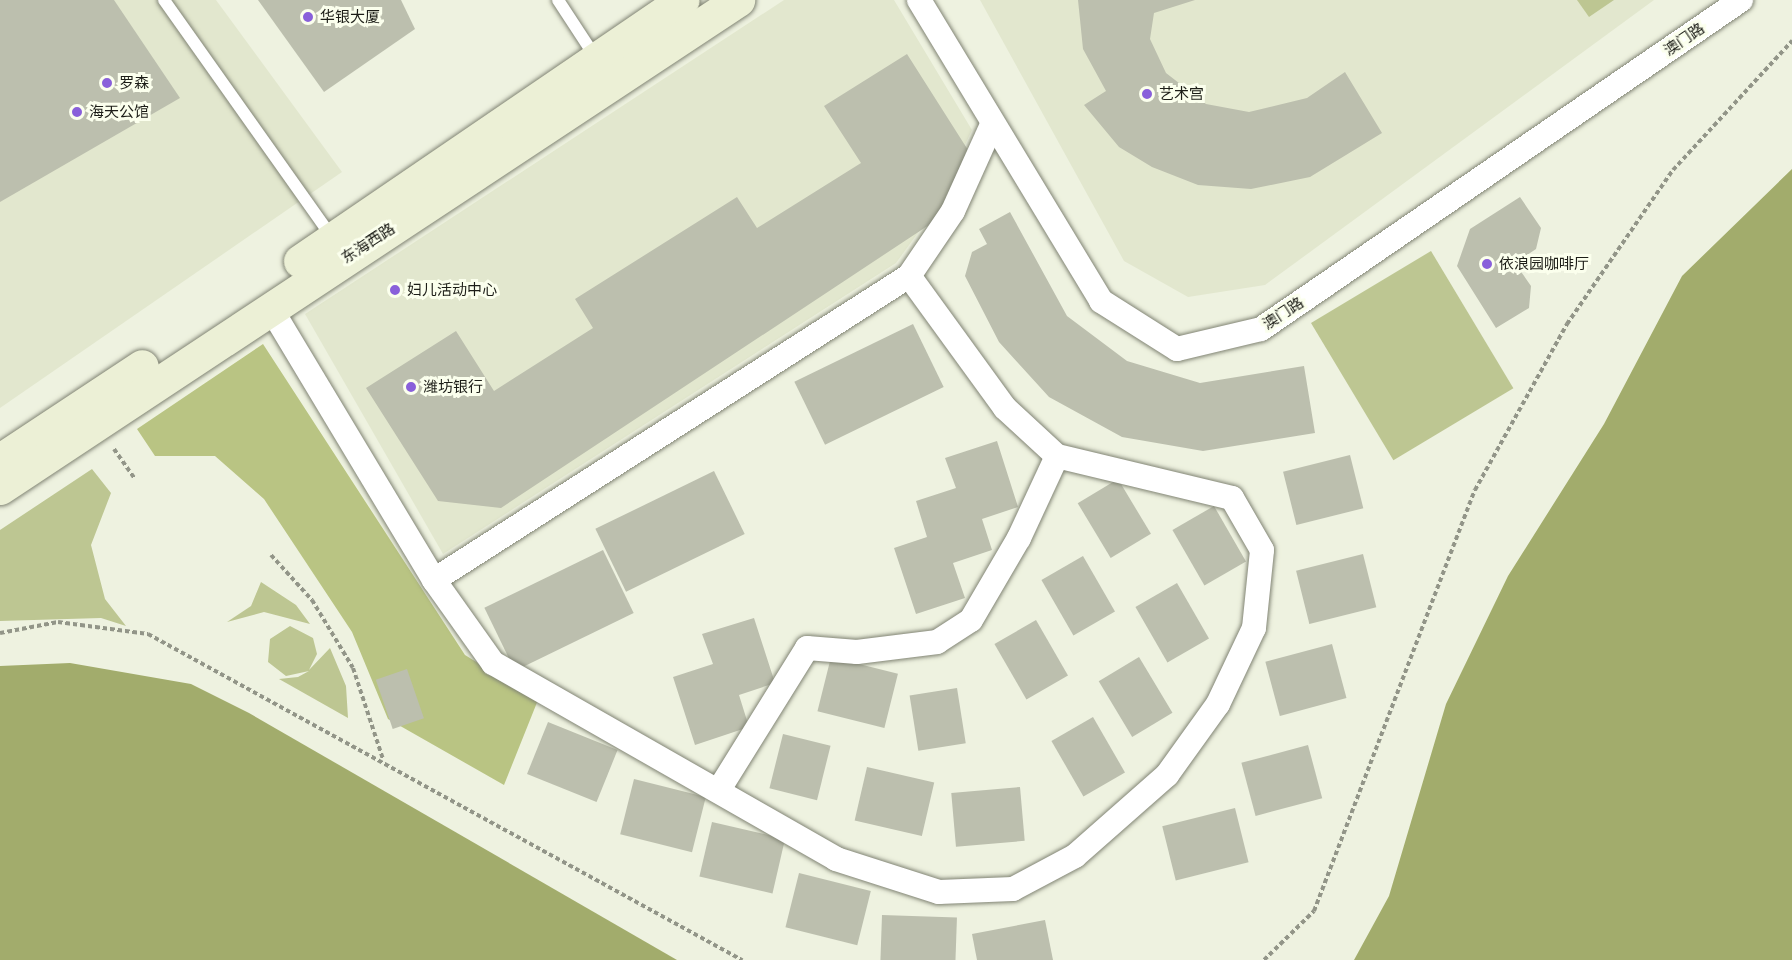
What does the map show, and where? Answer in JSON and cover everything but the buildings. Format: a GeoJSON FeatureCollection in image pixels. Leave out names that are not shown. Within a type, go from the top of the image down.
{"type":"FeatureCollection","features":[{"type":"Feature","properties":{"kind":"main road","name":"东海西路"},"geometry":{"type":"LineString","coordinates":[[0,460],[333,238],[682,0]]}},
{"type":"Feature","properties":{"kind":"main road","name":"东海西路"},"geometry":{"type":"LineString","coordinates":[[0,488],[270,307],[738,0]]}},
{"type":"Feature","properties":{"kind":"street","name":"澳门路"},"geometry":{"type":"LineString","coordinates":[[918,0],[991,127],[1101,301],[1177,349],[1261,329],[1741,0]]}},
{"type":"Feature","properties":{"kind":"street"},"geometry":{"type":"LineString","coordinates":[[434,580],[909,276],[953,211],[991,127]]}},
{"type":"Feature","properties":{"kind":"street"},"geometry":{"type":"LineString","coordinates":[[270,307],[434,580],[493,663],[720,788],[836,859],[939,892],[1013,889],[1075,856],[1167,776],[1218,704],[1254,628],[1262,550],[1232,498],[1057,456],[1005,408],[909,276]]}},
{"type":"Feature","properties":{"kind":"street"},"geometry":{"type":"LineString","coordinates":[[720,788],[807,648],[857,652],[937,642],[971,620],[1019,538],[1057,456]]}},
{"type":"Feature","properties":{"kind":"lane"},"geometry":{"type":"LineString","coordinates":[[164,0],[333,238]]}},
{"type":"Feature","properties":{"kind":"lane"},"geometry":{"type":"LineString","coordinates":[[558,0],[596,59]]}},
{"type":"Feature","properties":{"kind":"path"},"geometry":{"type":"LineString","coordinates":[[1264,960],[1314,911],[1476,490],[1568,324],[1673,170],[1792,41]]}},
{"type":"Feature","properties":{"kind":"path"},"geometry":{"type":"LineString","coordinates":[[271,555],[312,600],[353,668],[384,760]]}},
{"type":"Feature","properties":{"kind":"path"},"geometry":{"type":"LineString","coordinates":[[0,633],[58,622],[148,634],[384,760],[742,960]]}},
{"type":"Feature","properties":{"kind":"shaded area"},"geometry":{"type":"Polygon","coordinates":[[[0,0],[216,0],[342,172],[0,408],[0,0]]]}},
{"type":"Feature","properties":{"kind":"shaded area"},"geometry":{"type":"Polygon","coordinates":[[[784,0],[894,0],[972,130],[933,212],[896,263],[443,554],[305,314],[784,0]]]}},
{"type":"Feature","properties":{"kind":"shaded area"},"geometry":{"type":"Polygon","coordinates":[[[980,0],[1654,0],[1265,285],[1188,297],[1124,261],[980,0]]]}},
{"type":"Feature","properties":{"kind":"shaded area"},"geometry":{"type":"Polygon","coordinates":[[[1577,0],[1614,0],[1589,17],[1577,0]]]}},
{"type":"Feature","properties":{"kind":"shaded area"},"geometry":{"type":"Polygon","coordinates":[[[1792,169],[1792,960],[1354,960],[1389,896],[1446,704],[1508,576],[1604,424],[1682,276],[1792,169]]]}},
{"type":"Feature","properties":{"kind":"shaded area"},"geometry":{"type":"Polygon","coordinates":[[[1431,251],[1513,388],[1393,460],[1311,323],[1431,251]]]}},
{"type":"Feature","properties":{"kind":"shaded area"},"geometry":{"type":"Polygon","coordinates":[[[263,344],[465,655],[538,700],[504,785],[388,719],[352,632],[264,499],[215,456],[155,456],[137,429],[263,344]]]}},
{"type":"Feature","properties":{"kind":"shaded area"},"geometry":{"type":"Polygon","coordinates":[[[92,469],[111,493],[91,545],[105,599],[126,626],[101,618],[0,621],[0,530],[92,469]]]}},
{"type":"Feature","properties":{"kind":"shaded area"},"geometry":{"type":"Polygon","coordinates":[[[261,582],[296,605],[310,624],[264,612],[227,622],[251,606],[261,582]]]}},
{"type":"Feature","properties":{"kind":"shaded area"},"geometry":{"type":"Polygon","coordinates":[[[290,626],[313,638],[317,654],[309,670],[330,648],[346,686],[348,718],[279,679],[298,677],[309,671],[286,676],[268,662],[270,639],[290,626]]]}},
{"type":"Feature","properties":{"kind":"shaded area"},"geometry":{"type":"Polygon","coordinates":[[[70,663],[191,684],[249,713],[677,960],[0,960],[0,666],[70,663]]]}},
{"type":"Feature","properties":{"kind":"place","name":"华银大厦"},"geometry":{"type":"Point","coordinates":[308,17]}},
{"type":"Feature","properties":{"kind":"place","name":"罗森"},"geometry":{"type":"Point","coordinates":[107,83]}},
{"type":"Feature","properties":{"kind":"place","name":"艺术宫"},"geometry":{"type":"Point","coordinates":[1147,94]}},
{"type":"Feature","properties":{"kind":"place","name":"海天公馆"},"geometry":{"type":"Point","coordinates":[77,112]}},
{"type":"Feature","properties":{"kind":"place","name":"依浪园咖啡厅"},"geometry":{"type":"Point","coordinates":[1487,264]}},
{"type":"Feature","properties":{"kind":"place","name":"妇儿活动中心"},"geometry":{"type":"Point","coordinates":[395,290]}},
{"type":"Feature","properties":{"kind":"place","name":"潍坊银行"},"geometry":{"type":"Point","coordinates":[411,387]}}]}
